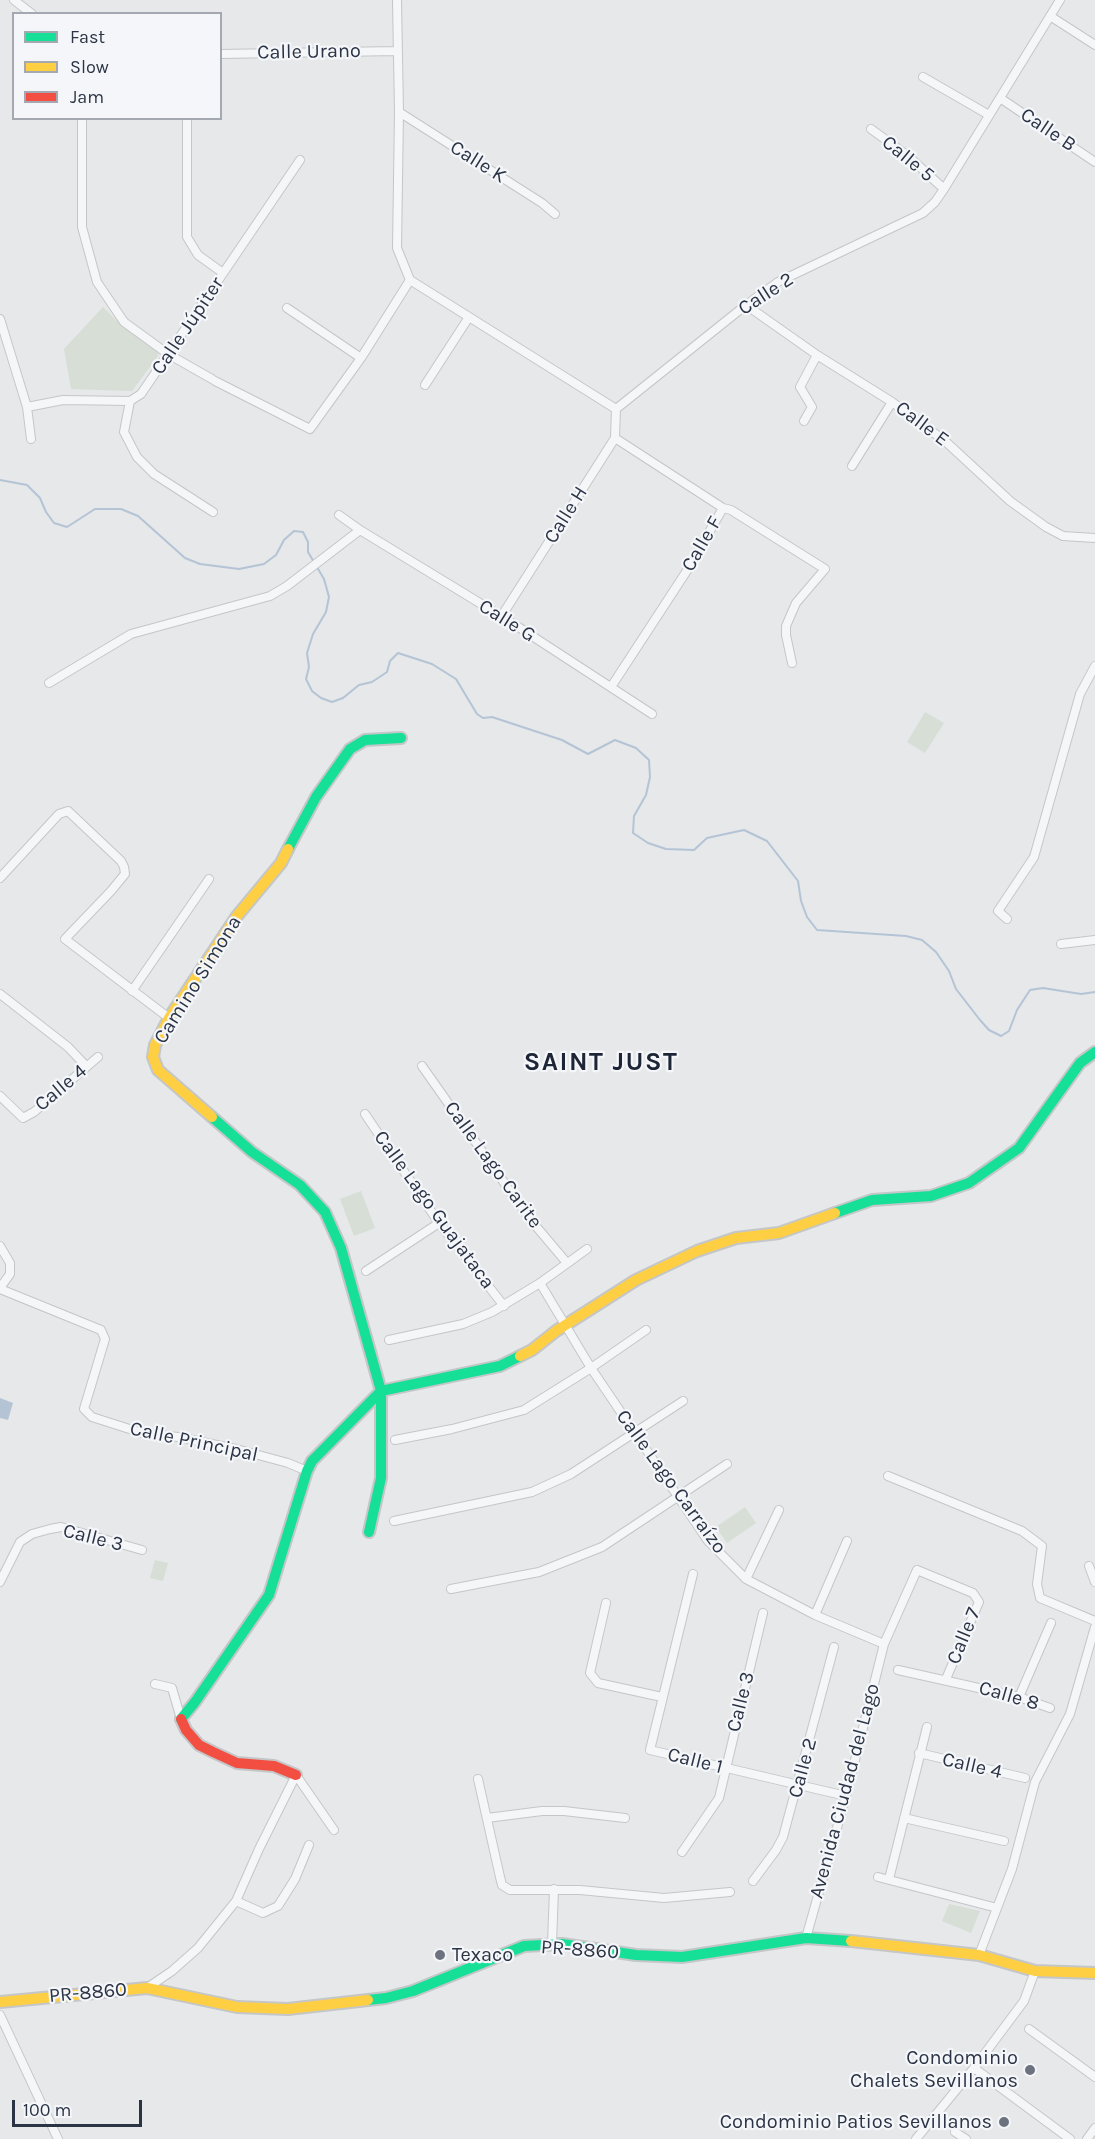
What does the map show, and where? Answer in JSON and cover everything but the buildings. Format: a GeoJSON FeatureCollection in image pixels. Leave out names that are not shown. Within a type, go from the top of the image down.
{"type":"FeatureCollection","features":[{"type":"Feature","properties":{"kind":"street"},"geometry":{"type":"LineString","coordinates":[[14,0],[29,12]]}},
{"type":"Feature","properties":{"kind":"street"},"geometry":{"type":"LineString","coordinates":[[396,0],[399,112],[397,248],[410,280],[616,409],[615,438]]}},
{"type":"Feature","properties":{"kind":"street","name":"Calle 2"},"geometry":{"type":"LineString","coordinates":[[616,409],[778,282],[923,213],[935,202],[1060,0]]}},
{"type":"Feature","properties":{"kind":"street"},"geometry":{"type":"LineString","coordinates":[[1050,16],[1095,45]]}},
{"type":"Feature","properties":{"kind":"street","name":"Calle Urano"},"geometry":{"type":"LineString","coordinates":[[222,54],[397,51]]}},
{"type":"Feature","properties":{"kind":"street"},"geometry":{"type":"LineString","coordinates":[[923,77],[989,115]]}},
{"type":"Feature","properties":{"kind":"street","name":"Calle B"},"geometry":{"type":"LineString","coordinates":[[1000,98],[1095,162]]}},
{"type":"Feature","properties":{"kind":"street","name":"Calle K"},"geometry":{"type":"LineString","coordinates":[[399,112],[528,194],[555,214]]}},
{"type":"Feature","properties":{"kind":"street"},"geometry":{"type":"LineString","coordinates":[[82,120],[82,227],[97,282],[124,322],[168,354],[213,380],[310,429],[361,358],[410,280]]}},
{"type":"Feature","properties":{"kind":"street"},"geometry":{"type":"LineString","coordinates":[[187,120],[187,237],[198,255],[223,273]]}},
{"type":"Feature","properties":{"kind":"street","name":"Calle 5"},"geometry":{"type":"LineString","coordinates":[[871,129],[908,156],[944,189]]}},
{"type":"Feature","properties":{"kind":"street","name":"Calle Júpiter"},"geometry":{"type":"LineString","coordinates":[[130,401],[141,394],[300,160]]}},
{"type":"Feature","properties":{"kind":"street","name":"Calle E"},"geometry":{"type":"LineString","coordinates":[[746,305],[817,355],[892,402],[945,441],[1010,501],[1046,527],[1063,536],[1095,538]]}},
{"type":"Feature","properties":{"kind":"street"},"geometry":{"type":"LineString","coordinates":[[287,308],[361,358]]}},
{"type":"Feature","properties":{"kind":"street"},"geometry":{"type":"LineString","coordinates":[[424,385],[469,317]]}},
{"type":"Feature","properties":{"kind":"street"},"geometry":{"type":"LineString","coordinates":[[0,319],[27,407],[31,439]]}},
{"type":"Feature","properties":{"kind":"street"},"geometry":{"type":"LineString","coordinates":[[804,421],[812,407],[800,387],[817,355]]}},
{"type":"Feature","properties":{"kind":"street"},"geometry":{"type":"LineString","coordinates":[[27,407],[63,400],[130,401],[124,432],[137,457],[154,474],[213,512]]}},
{"type":"Feature","properties":{"kind":"street"},"geometry":{"type":"LineString","coordinates":[[852,466],[892,402]]}},
{"type":"Feature","properties":{"kind":"street","name":"Calle F"},"geometry":{"type":"LineString","coordinates":[[611,687],[688,569],[723,508],[615,438]]}},
{"type":"Feature","properties":{"kind":"street","name":"Calle H"},"geometry":{"type":"LineString","coordinates":[[501,617],[615,438]]}},
{"type":"Feature","properties":{"kind":"street"},"geometry":{"type":"LineString","coordinates":[[723,508],[731,510],[825,569],[796,603],[786,626],[792,663]]}},
{"type":"Feature","properties":{"kind":"street","name":"Calle G"},"geometry":{"type":"LineString","coordinates":[[339,515],[652,714]]}},
{"type":"Feature","properties":{"kind":"street"},"geometry":{"type":"LineString","coordinates":[[49,682],[131,633],[270,596],[287,586],[360,530]]}},
{"type":"Feature","properties":{"kind":"street"},"geometry":{"type":"LineString","coordinates":[[1007,919],[998,911],[1034,857],[1080,694],[1095,666]]}},
{"type":"Feature","properties":{"kind":"street","name":"Camino Simona"},"geometry":{"type":"LineString","coordinates":[[369,1532],[381,1478],[381,1391],[341,1248],[324,1212],[300,1185],[252,1152],[158,1070],[153,1056],[155,1045],[169,1018],[237,916],[280,863],[316,796],[350,749],[365,740],[401,738]]}},
{"type":"Feature","properties":{"kind":"street"},"geometry":{"type":"LineString","coordinates":[[0,878],[59,814],[68,811],[121,861],[125,874],[65,939],[169,1018]]}},
{"type":"Feature","properties":{"kind":"street"},"geometry":{"type":"LineString","coordinates":[[132,991],[209,879]]}},
{"type":"Feature","properties":{"kind":"street"},"geometry":{"type":"LineString","coordinates":[[1060,944],[1095,940]]}},
{"type":"Feature","properties":{"kind":"street"},"geometry":{"type":"LineString","coordinates":[[0,994],[68,1047],[86,1066]]}},
{"type":"Feature","properties":{"kind":"street"},"geometry":{"type":"LineString","coordinates":[[181,1719],[269,1595],[307,1471],[318,1454],[381,1391],[500,1366],[532,1350],[565,1325],[636,1280],[697,1251],[736,1238],[779,1233],[872,1200],[931,1196],[969,1183],[1019,1148],[1080,1063],[1095,1052]]}},
{"type":"Feature","properties":{"kind":"street","name":"Calle 4"},"geometry":{"type":"LineString","coordinates":[[0,1096],[23,1118],[34,1112],[98,1057]]}},
{"type":"Feature","properties":{"kind":"street","name":"Calle Lago Carite"},"geometry":{"type":"LineString","coordinates":[[422,1066],[529,1218],[567,1263]]}},
{"type":"Feature","properties":{"kind":"street","name":"Calle Lago Guajataca"},"geometry":{"type":"LineString","coordinates":[[365,1114],[439,1223],[504,1306]]}},
{"type":"Feature","properties":{"kind":"street"},"geometry":{"type":"LineString","coordinates":[[366,1271],[439,1223]]}},
{"type":"Feature","properties":{"kind":"street"},"geometry":{"type":"LineString","coordinates":[[0,1246],[10,1263],[10,1274],[0,1289]]}},
{"type":"Feature","properties":{"kind":"street"},"geometry":{"type":"LineString","coordinates":[[389,1340],[463,1324],[504,1306],[587,1249]]}},
{"type":"Feature","properties":{"kind":"street","name":"Calle Lago Carraízo"},"geometry":{"type":"LineString","coordinates":[[540,1283],[591,1368],[708,1541],[746,1579],[815,1615],[884,1644]]}},
{"type":"Feature","properties":{"kind":"street","name":"Calle Principal"},"geometry":{"type":"LineString","coordinates":[[0,1289],[101,1330],[105,1339],[84,1409],[92,1417],[142,1433],[178,1437],[236,1449],[288,1463],[307,1471]]}},
{"type":"Feature","properties":{"kind":"street"},"geometry":{"type":"LineString","coordinates":[[395,1440],[452,1429],[524,1410],[646,1330]]}},
{"type":"Feature","properties":{"kind":"street"},"geometry":{"type":"LineString","coordinates":[[394,1521],[532,1492],[571,1474],[683,1401]]}},
{"type":"Feature","properties":{"kind":"street"},"geometry":{"type":"LineString","coordinates":[[452,1589],[539,1572],[602,1547],[727,1464]]}},
{"type":"Feature","properties":{"kind":"street"},"geometry":{"type":"LineString","coordinates":[[888,1476],[1022,1531],[1042,1546],[1036,1584],[1040,1598],[1095,1622]]}},
{"type":"Feature","properties":{"kind":"street"},"geometry":{"type":"LineString","coordinates":[[746,1579],[779,1510]]}},
{"type":"Feature","properties":{"kind":"street","name":"Calle 3"},"geometry":{"type":"LineString","coordinates":[[0,1582],[20,1542],[32,1534],[50,1529],[61,1527],[142,1550]]}},
{"type":"Feature","properties":{"kind":"street"},"geometry":{"type":"LineString","coordinates":[[815,1615],[847,1541]]}},
{"type":"Feature","properties":{"kind":"street"},"geometry":{"type":"LineString","coordinates":[[1089,1566],[1095,1582]]}},
{"type":"Feature","properties":{"kind":"street","name":"Calle 7"},"geometry":{"type":"LineString","coordinates":[[884,1644],[916,1570],[973,1593],[979,1602],[978,1608],[946,1679]]}},
{"type":"Feature","properties":{"kind":"street","name":"Calle 1"},"geometry":{"type":"LineString","coordinates":[[693,1574],[650,1750],[846,1796]]}},
{"type":"Feature","properties":{"kind":"street"},"geometry":{"type":"LineString","coordinates":[[606,1603],[590,1673],[598,1683],[662,1697]]}},
{"type":"Feature","properties":{"kind":"street","name":"Calle 3"},"geometry":{"type":"LineString","coordinates":[[682,1852],[719,1798],[724,1769],[763,1613]]}},
{"type":"Feature","properties":{"kind":"street"},"geometry":{"type":"LineString","coordinates":[[1019,1697],[1051,1623]]}},
{"type":"Feature","properties":{"kind":"street"},"geometry":{"type":"LineString","coordinates":[[979,1955],[1012,1869],[1035,1782],[1070,1714],[1095,1626]]}},
{"type":"Feature","properties":{"kind":"street","name":"Avenida Ciudad del Lago"},"geometry":{"type":"LineString","coordinates":[[806,1938],[846,1796],[884,1644]]}},
{"type":"Feature","properties":{"kind":"street","name":"Calle 2"},"geometry":{"type":"LineString","coordinates":[[753,1881],[776,1851],[783,1837],[834,1647]]}},
{"type":"Feature","properties":{"kind":"street","name":"Calle 8"},"geometry":{"type":"LineString","coordinates":[[898,1670],[1019,1697],[1050,1708]]}},
{"type":"Feature","properties":{"kind":"street"},"geometry":{"type":"LineString","coordinates":[[154,1684],[172,1688],[186,1730],[199,1745],[237,1763],[274,1766],[296,1775],[334,1830]]}},
{"type":"Feature","properties":{"kind":"street"},"geometry":{"type":"LineString","coordinates":[[889,1879],[927,1727]]}},
{"type":"Feature","properties":{"kind":"street","name":"Calle 4"},"geometry":{"type":"LineString","coordinates":[[920,1753],[1024,1778]]}},
{"type":"Feature","properties":{"kind":"street"},"geometry":{"type":"LineString","coordinates":[[147,1988],[172,1971],[198,1948],[236,1901],[258,1849],[296,1775]]}},
{"type":"Feature","properties":{"kind":"street"},"geometry":{"type":"LineString","coordinates":[[478,1779],[502,1885],[510,1890],[555,1889],[664,1898],[730,1892]]}},
{"type":"Feature","properties":{"kind":"street"},"geometry":{"type":"LineString","coordinates":[[487,1818],[542,1811],[564,1811],[625,1818]]}},
{"type":"Feature","properties":{"kind":"street"},"geometry":{"type":"LineString","coordinates":[[904,1818],[1004,1841]]}},
{"type":"Feature","properties":{"kind":"street"},"geometry":{"type":"LineString","coordinates":[[236,1901],[263,1913],[278,1906],[296,1879],[309,1845]]}},
{"type":"Feature","properties":{"kind":"street"},"geometry":{"type":"LineString","coordinates":[[878,1877],[997,1908]]}},
{"type":"Feature","properties":{"kind":"street"},"geometry":{"type":"LineString","coordinates":[[552,1944],[555,1889]]}},
{"type":"Feature","properties":{"kind":"street","name":"PR-8860"},"geometry":{"type":"LineString","coordinates":[[0,2002],[147,1988],[237,2007],[288,2009],[386,1998],[413,1991],[524,1946],[552,1944],[682,1957],[806,1938],[846,1940],[979,1955],[1035,1971],[1095,1973]]}},
{"type":"Feature","properties":{"kind":"street"},"geometry":{"type":"LineString","coordinates":[[916,2139],[974,2068],[1024,2001],[1035,1971]]}},
{"type":"Feature","properties":{"kind":"street"},"geometry":{"type":"LineString","coordinates":[[0,2015],[58,2139]]}},
{"type":"Feature","properties":{"kind":"street"},"geometry":{"type":"LineString","coordinates":[[1029,2029],[1095,2077]]}},
{"type":"Feature","properties":{"kind":"street"},"geometry":{"type":"LineString","coordinates":[[974,2068],[1070,2139]]}},
{"type":"Feature","properties":{"kind":"street"},"geometry":{"type":"LineString","coordinates":[[1087,2139],[1095,2128]]}},
{"type":"Feature","properties":{"kind":"street"},"geometry":{"type":"LineString","coordinates":[[955,2132],[966,2139]]}},
{"type":"Feature","properties":{"kind":"shaded area"},"geometry":{"type":"Polygon","coordinates":[[[103,307],[116,320],[157,350],[158,356],[132,391],[71,389],[64,349],[103,307]]]}},
{"type":"Feature","properties":{"kind":"shaded area"},"geometry":{"type":"Polygon","coordinates":[[[925,712],[944,723],[925,753],[907,742],[925,712]]]}},
{"type":"Feature","properties":{"kind":"shaded area"},"geometry":{"type":"Polygon","coordinates":[[[361,1191],[375,1228],[354,1236],[340,1199],[361,1191]]]}},
{"type":"Feature","properties":{"kind":"shaded area"},"geometry":{"type":"Polygon","coordinates":[[[745,1507],[756,1523],[727,1543],[716,1527],[745,1507]]]}},
{"type":"Feature","properties":{"kind":"shaded area"},"geometry":{"type":"Polygon","coordinates":[[[155,1560],[168,1563],[163,1581],[150,1578],[155,1560]]]}},
{"type":"Feature","properties":{"kind":"shaded area"},"geometry":{"type":"Polygon","coordinates":[[[949,1904],[980,1911],[971,1933],[942,1921],[949,1904]]]}},
{"type":"Feature","properties":{"kind":"water"},"geometry":{"type":"Polygon","coordinates":[[[0,1398],[13,1403],[8,1420],[0,1418],[0,1398]]]}},
{"type":"Feature","properties":{"kind":"waterway"},"geometry":{"type":"LineString","coordinates":[[0,480],[27,485],[40,498],[54,523],[67,527],[95,509],[121,509],[138,516],[185,558],[200,564],[239,569],[264,564],[276,555],[284,540],[294,531],[303,532],[308,542],[308,552],[324,579],[329,597],[326,612],[313,634],[307,653],[309,667],[306,679],[312,691],[321,698],[332,702],[343,698],[359,685],[372,682],[387,672],[390,661],[398,653],[432,664],[456,679],[477,714],[483,718],[492,717],[562,740],[588,754],[615,740],[636,748],[649,760],[650,777],[646,795],[634,816],[633,833],[648,843],[666,849],[694,850],[707,838],[744,830],[767,841],[798,881],[801,901],[807,917],[817,930],[906,936],[922,940],[936,952],[949,971],[956,989],[980,1020],[989,1030],[1001,1036],[1009,1031],[1017,1010],[1030,990],[1043,988],[1081,994],[1095,992]]}},
{"type":"Feature","properties":{"kind":"traffic: fast"},"geometry":{"type":"LineString","coordinates":[[288,849],[316,797],[350,749],[365,740],[401,738]]}},
{"type":"Feature","properties":{"kind":"traffic: fast"},"geometry":{"type":"LineString","coordinates":[[835,1213],[872,1200],[931,1196],[969,1183],[1019,1148],[1080,1063],[1095,1052]]}},
{"type":"Feature","properties":{"kind":"traffic: fast"},"geometry":{"type":"LineString","coordinates":[[212,1117],[252,1152],[300,1185],[325,1212],[341,1248],[381,1391],[381,1478],[369,1532]]}},
{"type":"Feature","properties":{"kind":"traffic: fast"},"geometry":{"type":"LineString","coordinates":[[181,1719],[269,1595],[312,1461],[381,1391],[500,1366],[520,1356]]}},
{"type":"Feature","properties":{"kind":"traffic: fast"},"geometry":{"type":"LineString","coordinates":[[368,2000],[413,1991],[524,1946],[562,1944],[636,1955],[682,1957],[806,1938],[851,1941]]}},
{"type":"Feature","properties":{"kind":"traffic: slow"},"geometry":{"type":"LineString","coordinates":[[212,1117],[158,1070],[153,1057],[155,1045],[169,1018],[237,916],[281,863],[288,849]]}},
{"type":"Feature","properties":{"kind":"traffic: slow"},"geometry":{"type":"LineString","coordinates":[[520,1356],[636,1280],[697,1251],[736,1238],[779,1233],[835,1213]]}},
{"type":"Feature","properties":{"kind":"traffic: slow"},"geometry":{"type":"LineString","coordinates":[[851,1941],[979,1955],[1035,1971],[1095,1973]]}},
{"type":"Feature","properties":{"kind":"traffic: slow"},"geometry":{"type":"LineString","coordinates":[[0,2002],[147,1988],[237,2007],[288,2009],[368,2000]]}},
{"type":"Feature","properties":{"kind":"traffic: jam"},"geometry":{"type":"LineString","coordinates":[[181,1719],[186,1730],[199,1745],[213,1752],[237,1763],[274,1766],[296,1775]]}},
{"type":"Feature","properties":{"kind":"place","name":"Texaco"},"geometry":{"type":"Point","coordinates":[440,1955]}},
{"type":"Feature","properties":{"kind":"place","name":"Condominio Chalets Sevillanos"},"geometry":{"type":"Point","coordinates":[1030,2070]}},
{"type":"Feature","properties":{"kind":"place","name":"Condominio Patios Sevillanos"},"geometry":{"type":"Point","coordinates":[1004,2122]}},
{"type":"Feature","properties":{"kind":"district","name":"SAINT JUST"},"geometry":{"type":"Point","coordinates":[601,1063]}}]}
